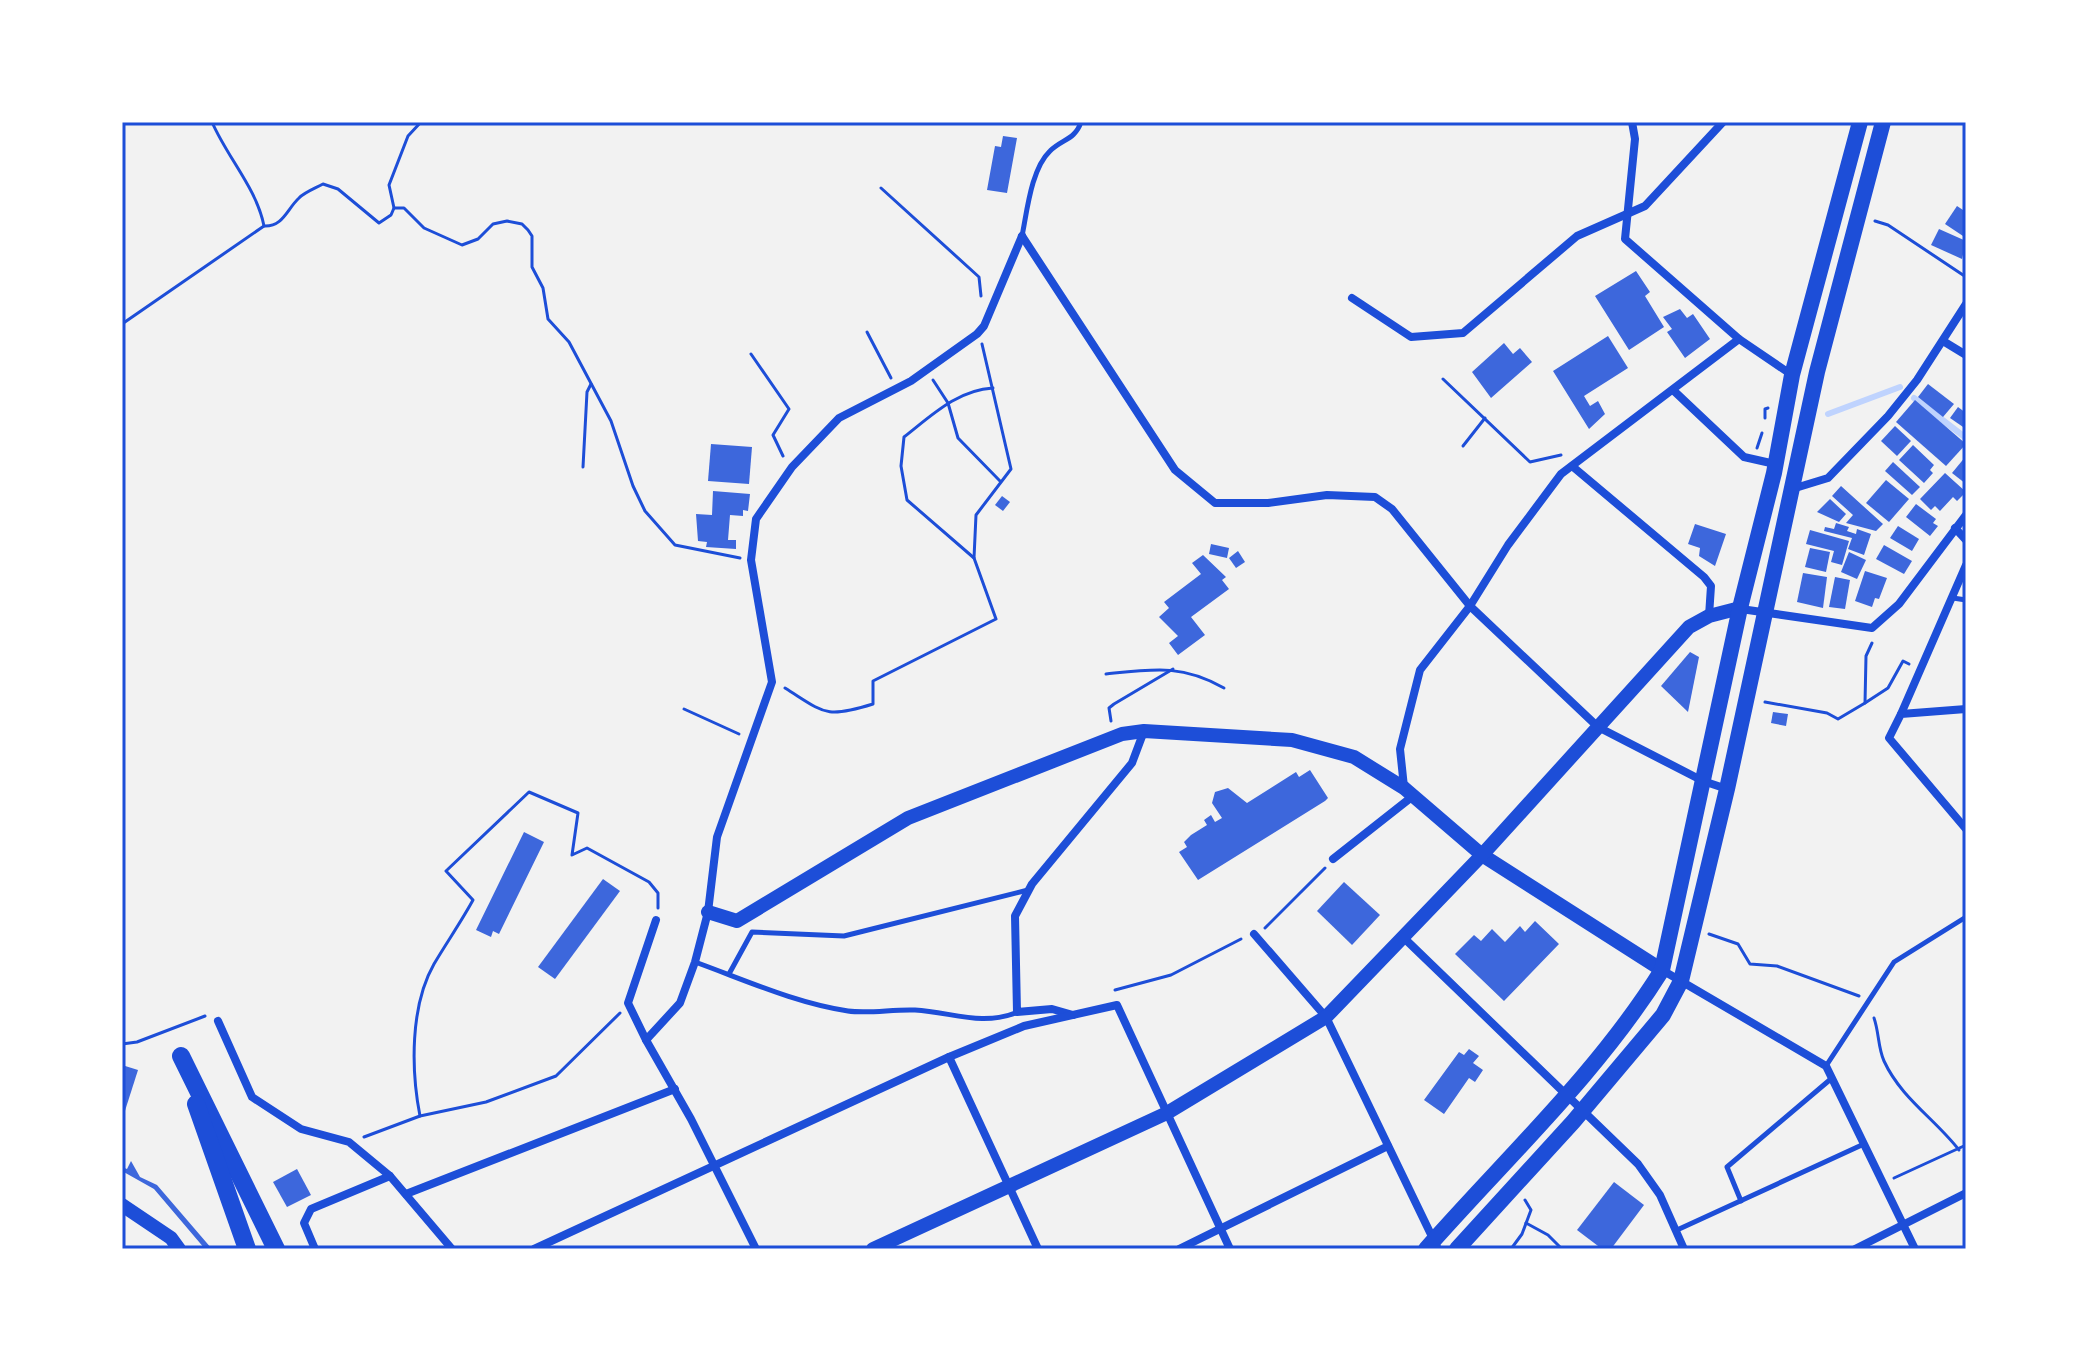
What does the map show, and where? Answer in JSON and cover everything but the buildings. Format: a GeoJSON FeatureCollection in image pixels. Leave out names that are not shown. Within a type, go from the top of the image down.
{"type":"FeatureCollection","features":[{"type":"Feature","properties":{"kind":"highway"},"geometry":{"type":"LineString","coordinates":[[247,1249],[181,1056],[276,1249]]}},
{"type":"Feature","properties":{"kind":"main road"},"geometry":{"type":"LineString","coordinates":[[1433,1246],[1632,1018],[1662,970],[1792,375],[1860,122]]}},
{"type":"Feature","properties":{"kind":"main road"},"geometry":{"type":"LineString","coordinates":[[1457,1249],[1582,1111],[1663,1015],[1681,981],[1727,789],[1817,372],[1883,122]]}},
{"type":"Feature","properties":{"kind":"street"},"geometry":{"type":"LineString","coordinates":[[1632,122],[1635,139],[1625,239],[1739,339],[1792,375]]}},
{"type":"Feature","properties":{"kind":"street"},"geometry":{"type":"LineString","coordinates":[[1352,298],[1411,337],[1463,333],[1577,236],[1645,206],[1723,122]]}},
{"type":"Feature","properties":{"kind":"street"},"geometry":{"type":"LineString","coordinates":[[646,1040],[680,1003],[695,962],[708,912],[717,837],[772,682],[751,560],[756,519],[792,467],[839,418],[927,370],[977,334],[991,311],[1022,236]]}},
{"type":"Feature","properties":{"kind":"street"},"geometry":{"type":"LineString","coordinates":[[1022,236],[1175,470],[1215,503],[1268,503],[1327,495],[1375,497],[1392,509],[1470,606],[1598,727],[1703,781],[1727,789]]}},
{"type":"Feature","properties":{"kind":"street"},"geometry":{"type":"LineString","coordinates":[[1791,489],[1828,478],[1888,416],[1966,304]]}},
{"type":"Feature","properties":{"kind":"street"},"geometry":{"type":"LineString","coordinates":[[1408,792],[1400,749],[1420,670],[1470,606],[1508,545],[1561,474],[1739,339]]}},
{"type":"Feature","properties":{"kind":"street"},"geometry":{"type":"LineString","coordinates":[[1943,341],[1966,355]]}},
{"type":"Feature","properties":{"kind":"street"},"geometry":{"type":"LineString","coordinates":[[1673,390],[1744,457],[1775,464]]}},
{"type":"Feature","properties":{"kind":"street"},"geometry":{"type":"LineString","coordinates":[[1572,466],[1704,577],[1711,586],[1709,616]]}},
{"type":"Feature","properties":{"kind":"street"},"geometry":{"type":"LineString","coordinates":[[873,1249],[1167,1113],[1326,1017],[1482,855],[1689,627],[1709,616],[1740,608],[1872,628],[1899,604],[1966,515]]}},
{"type":"Feature","properties":{"kind":"street"},"geometry":{"type":"LineString","coordinates":[[1955,528],[1966,540]]}},
{"type":"Feature","properties":{"kind":"street"},"geometry":{"type":"LineString","coordinates":[[1966,565],[1889,738],[1966,829]]}},
{"type":"Feature","properties":{"kind":"street"},"geometry":{"type":"LineString","coordinates":[[1901,714],[1966,709]]}},
{"type":"Feature","properties":{"kind":"street"},"geometry":{"type":"LineString","coordinates":[[1078,1016],[1052,1009],[1019,1012],[1015,916],[1029,889],[1132,763],[1144,731]]}},
{"type":"Feature","properties":{"kind":"street"},"geometry":{"type":"LineString","coordinates":[[708,912],[737,921],[908,818],[1117,736],[1144,731],[1292,740],[1354,757],[1408,792],[1482,855],[1662,970],[1826,1066],[1915,1249]]}},
{"type":"Feature","properties":{"kind":"street"},"geometry":{"type":"LineString","coordinates":[[1333,859],[1408,792]]}},
{"type":"Feature","properties":{"kind":"street"},"geometry":{"type":"LineString","coordinates":[[656,920],[628,1003],[756,1249]]}},
{"type":"Feature","properties":{"kind":"street"},"geometry":{"type":"LineString","coordinates":[[1254,934],[1326,1017],[1433,1246]]}},
{"type":"Feature","properties":{"kind":"street"},"geometry":{"type":"LineString","coordinates":[[1404,938],[1638,1164],[1660,1195],[1684,1249]]}},
{"type":"Feature","properties":{"kind":"street"},"geometry":{"type":"LineString","coordinates":[[534,1249],[949,1057],[1024,1026],[1117,1005],[1230,1249]]}},
{"type":"Feature","properties":{"kind":"street"},"geometry":{"type":"LineString","coordinates":[[218,1021],[252,1097],[301,1129],[349,1142],[390,1176],[452,1249]]}},
{"type":"Feature","properties":{"kind":"street"},"geometry":{"type":"LineString","coordinates":[[949,1057],[1038,1249]]}},
{"type":"Feature","properties":{"kind":"street"},"geometry":{"type":"LineString","coordinates":[[406,1194],[675,1089]]}},
{"type":"Feature","properties":{"kind":"street"},"geometry":{"type":"LineString","coordinates":[[1179,1249],[1388,1146]]}},
{"type":"Feature","properties":{"kind":"street"},"geometry":{"type":"LineString","coordinates":[[315,1249],[304,1223],[311,1209],[390,1176]]}},
{"type":"Feature","properties":{"kind":"street"},"geometry":{"type":"LineString","coordinates":[[1855,1249],[1966,1193]]}},
{"type":"Feature","properties":{"kind":"street"},"geometry":{"type":"LineString","coordinates":[[122,1205],[171,1238],[179,1249]]}},
{"type":"Feature","properties":{"kind":"lane"},"geometry":{"type":"LineString","coordinates":[[1022,236],[1041,164],[1050,152],[1077,134],[1081,122]]}},
{"type":"Feature","properties":{"kind":"lane"},"geometry":{"type":"LineString","coordinates":[[1952,598],[1966,600]]}},
{"type":"Feature","properties":{"kind":"lane"},"geometry":{"type":"LineString","coordinates":[[728,974],[752,932],[844,936],[1029,889]]}},
{"type":"Feature","properties":{"kind":"lane"},"geometry":{"type":"LineString","coordinates":[[1826,1066],[1894,962],[1966,917]]}},
{"type":"Feature","properties":{"kind":"lane"},"geometry":{"type":"LineString","coordinates":[[695,962],[768,991],[849,1011],[917,1010],[971,1020],[1001,1019],[1019,1012]]}},
{"type":"Feature","properties":{"kind":"lane"},"geometry":{"type":"LineString","coordinates":[[1741,1201],[1727,1167],[1832,1078]]}},
{"type":"Feature","properties":{"kind":"lane"},"geometry":{"type":"LineString","coordinates":[[1676,1230],[1865,1144]]}},
{"type":"Feature","properties":{"kind":"path"},"geometry":{"type":"LineString","coordinates":[[212,122],[224,152],[260,206],[264,226]]}},
{"type":"Feature","properties":{"kind":"path"},"geometry":{"type":"LineString","coordinates":[[122,324],[264,226],[270,227],[287,216],[299,198],[323,184],[338,189],[379,223],[391,215],[394,208],[389,185],[408,136],[421,122]]}},
{"type":"Feature","properties":{"kind":"path"},"geometry":{"type":"LineString","coordinates":[[881,188],[979,277],[982,307],[991,311]]}},
{"type":"Feature","properties":{"kind":"path"},"geometry":{"type":"LineString","coordinates":[[394,208],[404,208],[424,228],[462,245],[478,239],[493,224],[507,221],[522,224],[532,236],[532,267],[543,288],[548,319],[569,342],[592,383],[611,421],[633,486],[659,530],[675,545],[751,560]]}},
{"type":"Feature","properties":{"kind":"path"},"geometry":{"type":"LineString","coordinates":[[1875,221],[1888,225],[1966,277]]}},
{"type":"Feature","properties":{"kind":"path"},"geometry":{"type":"LineString","coordinates":[[867,332],[896,388]]}},
{"type":"Feature","properties":{"kind":"path"},"geometry":{"type":"LineString","coordinates":[[772,682],[810,706],[838,715],[873,704],[873,681],[996,619],[974,558],[976,515],[1011,469],[986,351],[977,334]]}},
{"type":"Feature","properties":{"kind":"path"},"geometry":{"type":"LineString","coordinates":[[751,354],[789,409],[773,435],[792,467]]}},
{"type":"Feature","properties":{"kind":"path"},"geometry":{"type":"LineString","coordinates":[[927,370],[948,403],[958,438],[1001,482]]}},
{"type":"Feature","properties":{"kind":"path"},"geometry":{"type":"LineString","coordinates":[[1443,379],[1530,462],[1573,453],[1581,460]]}},
{"type":"Feature","properties":{"kind":"path"},"geometry":{"type":"LineString","coordinates":[[583,467],[587,392],[592,383]]}},
{"type":"Feature","properties":{"kind":"path"},"geometry":{"type":"LineString","coordinates":[[974,558],[907,500],[901,466],[904,437],[948,403],[981,389],[993,388]]}},
{"type":"Feature","properties":{"kind":"path"},"geometry":{"type":"LineString","coordinates":[[1766,418],[1763,418],[1765,409],[1768,410]]}},
{"type":"Feature","properties":{"kind":"path"},"geometry":{"type":"LineString","coordinates":[[1463,446],[1485,418]]}},
{"type":"Feature","properties":{"kind":"path"},"geometry":{"type":"LineString","coordinates":[[1865,703],[1866,656]]}},
{"type":"Feature","properties":{"kind":"path"},"geometry":{"type":"LineString","coordinates":[[1759,701],[1827,713],[1838,719],[1888,688],[1903,661],[1921,669]]}},
{"type":"Feature","properties":{"kind":"path"},"geometry":{"type":"LineString","coordinates":[[1106,674],[1173,669],[1202,675],[1224,688]]}},
{"type":"Feature","properties":{"kind":"path"},"geometry":{"type":"LineString","coordinates":[[1117,736],[1109,708],[1173,669]]}},
{"type":"Feature","properties":{"kind":"path"},"geometry":{"type":"LineString","coordinates":[[684,709],[752,740]]}},
{"type":"Feature","properties":{"kind":"path"},"geometry":{"type":"LineString","coordinates":[[420,1116],[415,1090],[419,1012],[433,966],[473,900],[446,871],[529,792],[578,813],[572,855],[587,848],[654,886],[658,893],[656,920]]}},
{"type":"Feature","properties":{"kind":"path"},"geometry":{"type":"LineString","coordinates":[[1117,1005],[1115,990],[1171,975],[1261,932],[1299,898],[1333,859]]}},
{"type":"Feature","properties":{"kind":"path"},"geometry":{"type":"LineString","coordinates":[[1709,934],[1738,944],[1750,964],[1777,966],[1831,984],[1867,1002],[1879,1031],[1882,1057],[1890,1072],[1923,1116],[1959,1150]]}},
{"type":"Feature","properties":{"kind":"path"},"geometry":{"type":"LineString","coordinates":[[349,1142],[420,1116],[486,1102],[556,1076],[628,1003]]}},
{"type":"Feature","properties":{"kind":"path"},"geometry":{"type":"LineString","coordinates":[[122,1044],[137,1042],[203,1016],[218,1021]]}},
{"type":"Feature","properties":{"kind":"path"},"geometry":{"type":"LineString","coordinates":[[1884,1183],[1966,1145]]}},
{"type":"Feature","properties":{"kind":"path"},"geometry":{"type":"LineString","coordinates":[[1511,1249],[1531,1210],[1525,1200]]}},
{"type":"Feature","properties":{"kind":"path"},"geometry":{"type":"LineString","coordinates":[[1526,1223],[1548,1235],[1558,1249]]}},
{"type":"Feature","properties":{"kind":"waterway"},"geometry":{"type":"LineString","coordinates":[[1828,414],[1900,387]]}},
{"type":"Feature","properties":{"kind":"waterway"},"geometry":{"type":"LineString","coordinates":[[1914,398],[1966,438]]}}]}
